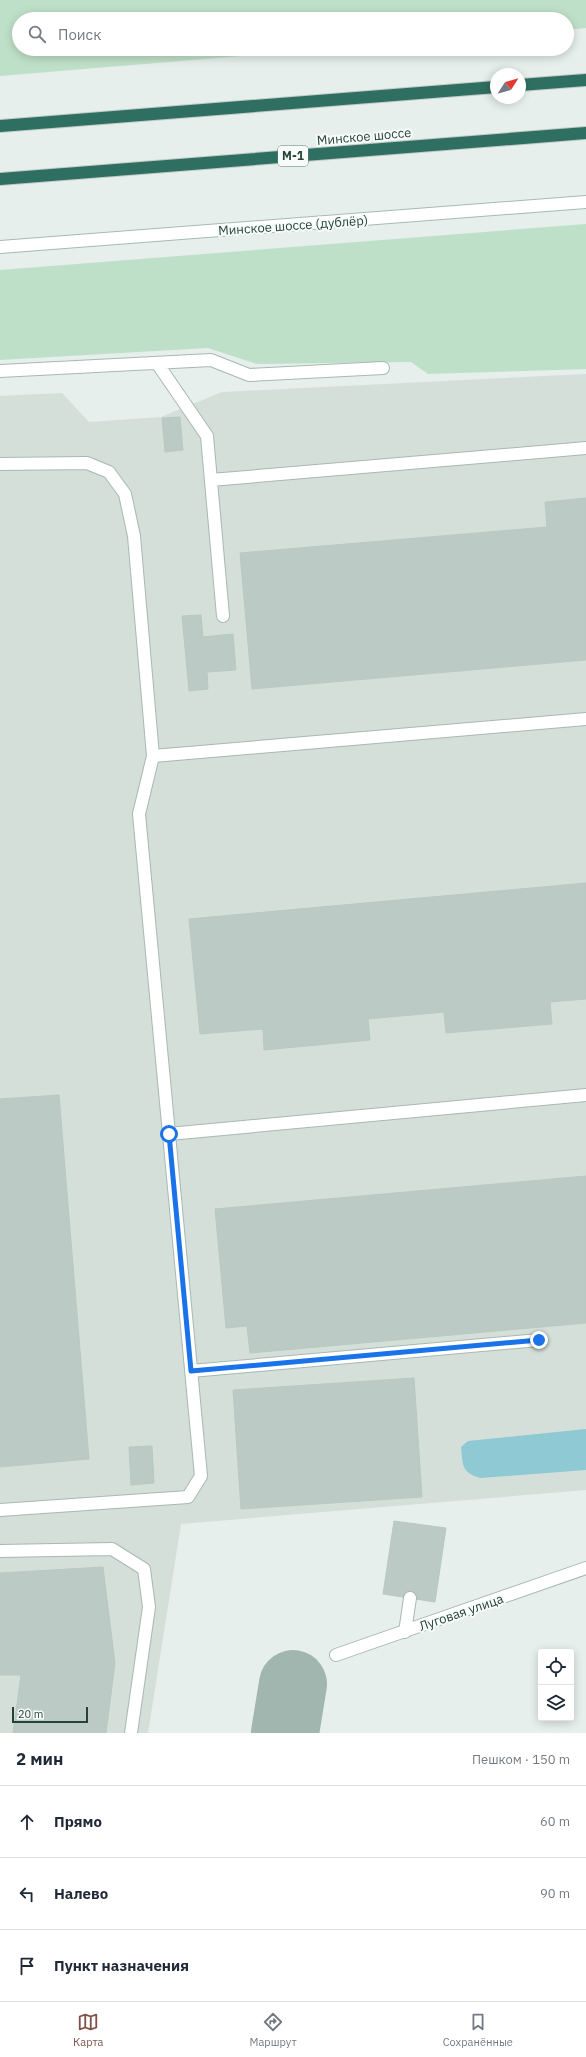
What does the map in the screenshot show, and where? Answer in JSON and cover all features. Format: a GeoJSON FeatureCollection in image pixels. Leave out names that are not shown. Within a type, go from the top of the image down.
{"type":"FeatureCollection","features":[{"type":"Feature","properties":{"kind":"highway"},"geometry":{"type":"LineString","coordinates":[[526,85],[586,80]]}},
{"type":"Feature","properties":{"kind":"highway"},"geometry":{"type":"LineString","coordinates":[[0,126],[490,87]]}},
{"type":"Feature","properties":{"kind":"highway","name":"Минское шоссе"},"geometry":{"type":"LineString","coordinates":[[0,179],[586,133]]}},
{"type":"Feature","properties":{"kind":"main road","name":"Минское шоссе (дублёр)"},"geometry":{"type":"LineString","coordinates":[[0,247],[586,202]]}},
{"type":"Feature","properties":{"kind":"main road"},"geometry":{"type":"LineString","coordinates":[[0,371],[211,360],[249,375],[383,368]]}},
{"type":"Feature","properties":{"kind":"main road"},"geometry":{"type":"LineString","coordinates":[[157,363],[208,436],[223,616]]}},
{"type":"Feature","properties":{"kind":"main road"},"geometry":{"type":"LineString","coordinates":[[211,480],[586,448]]}},
{"type":"Feature","properties":{"kind":"main road"},"geometry":{"type":"LineString","coordinates":[[0,464],[87,463],[109,472],[125,494],[134,536],[153,756],[139,814],[201,1476],[188,1497],[0,1510]]}},
{"type":"Feature","properties":{"kind":"main road"},"geometry":{"type":"LineString","coordinates":[[153,756],[586,719]]}},
{"type":"Feature","properties":{"kind":"main road"},"geometry":{"type":"LineString","coordinates":[[169,1134],[586,1096]]}},
{"type":"Feature","properties":{"kind":"main road"},"geometry":{"type":"LineString","coordinates":[[191,1371],[539,1340]]}},
{"type":"Feature","properties":{"kind":"main road"},"geometry":{"type":"LineString","coordinates":[[0,1552],[112,1549],[144,1569],[149,1607],[131,1733]]}},
{"type":"Feature","properties":{"kind":"main road","name":"Луговая улица"},"geometry":{"type":"LineString","coordinates":[[336,1655],[586,1568]]}},
{"type":"Feature","properties":{"kind":"main road"},"geometry":{"type":"LineString","coordinates":[[405,1632],[410,1598]]}},
{"type":"Feature","properties":{"kind":"shaded area"},"geometry":{"type":"Polygon","coordinates":[[[586,374],[586,1490],[181,1524],[148,1733],[0,1733],[0,396],[62,393],[89,422],[161,417],[222,392],[586,374]]]}},
{"type":"Feature","properties":{"kind":"green space"},"geometry":{"type":"Polygon","coordinates":[[[0,0],[586,0],[586,28],[574,29],[574,12],[12,12],[12,56],[242,56],[0,76],[0,0]]]}},
{"type":"Feature","properties":{"kind":"green space"},"geometry":{"type":"Polygon","coordinates":[[[586,224],[586,369],[428,374],[411,362],[257,364],[208,348],[0,360],[0,270],[586,224]]]}},
{"type":"Feature","properties":{"kind":"water"},"geometry":{"type":"Polygon","coordinates":[[[586,1429],[586,1470],[480,1478],[469,1473],[464,1467],[461,1447],[468,1441],[586,1429]]]}},
{"type":"Feature","properties":{"kind":"building"},"geometry":{"type":"Polygon","coordinates":[[[180,417],[183,450],[165,452],[162,418],[180,417]]]}},
{"type":"Feature","properties":{"kind":"building"},"geometry":{"type":"Polygon","coordinates":[[[586,498],[586,660],[252,689],[240,553],[547,527],[545,502],[586,498]]]}},
{"type":"Feature","properties":{"kind":"building"},"geometry":{"type":"Polygon","coordinates":[[[201,615],[203,637],[233,634],[236,670],[207,672],[208,689],[189,691],[182,616],[201,615]]]}},
{"type":"Feature","properties":{"kind":"building"},"geometry":{"type":"Polygon","coordinates":[[[586,883],[586,999],[550,1002],[552,1024],[446,1033],[444,1012],[368,1019],[370,1040],[264,1050],[263,1029],[200,1034],[189,919],[586,883]]]}},
{"type":"Feature","properties":{"kind":"building"},"geometry":{"type":"Polygon","coordinates":[[[59,1095],[89,1459],[0,1467],[0,1099],[59,1095]]]}},
{"type":"Feature","properties":{"kind":"building"},"geometry":{"type":"Polygon","coordinates":[[[586,1176],[586,1323],[250,1353],[247,1326],[226,1328],[215,1209],[586,1176]]]}},
{"type":"Feature","properties":{"kind":"building"},"geometry":{"type":"Polygon","coordinates":[[[414,1378],[422,1497],[241,1509],[233,1390],[414,1378]]]}},
{"type":"Feature","properties":{"kind":"building"},"geometry":{"type":"Polygon","coordinates":[[[152,1446],[154,1483],[131,1485],[129,1447],[152,1446]]]}},
{"type":"Feature","properties":{"kind":"building"},"geometry":{"type":"Polygon","coordinates":[[[394,1521],[446,1528],[435,1602],[383,1594],[394,1521]]]}},
{"type":"Feature","properties":{"kind":"building"},"geometry":{"type":"Polygon","coordinates":[[[103,1567],[115,1663],[106,1733],[13,1733],[21,1675],[0,1675],[0,1573],[103,1567]]]}},
{"type":"Feature","properties":{"kind":"taxiway"},"geometry":{"type":"LineString","coordinates":[[285,1733],[293,1684]]}},
{"type":"Feature","properties":{"kind":"route"},"geometry":{"type":"LineString","coordinates":[[169,1134],[191,1371],[539,1340]]}}]}
